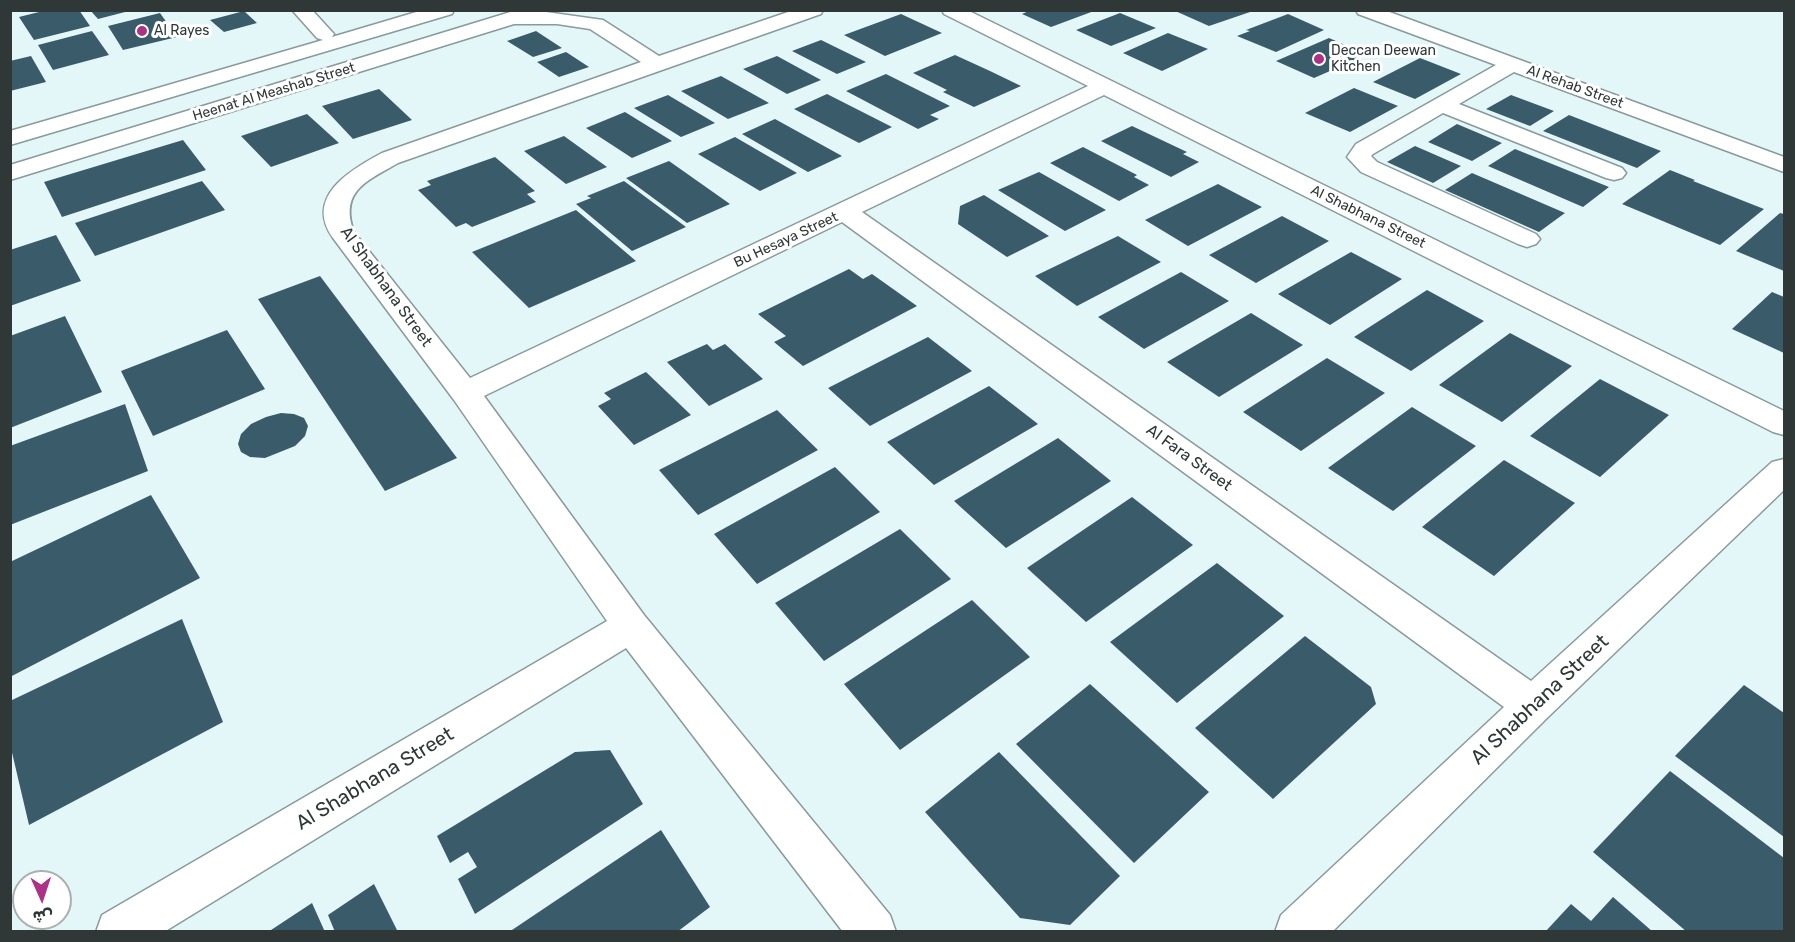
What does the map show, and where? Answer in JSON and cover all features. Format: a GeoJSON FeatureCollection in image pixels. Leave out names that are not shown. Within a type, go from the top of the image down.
{"type":"FeatureCollection","features":[{"type":"Feature","properties":{"kind":"street"},"geometry":{"type":"LineString","coordinates":[[301,10],[324,34]]}},
{"type":"Feature","properties":{"kind":"street"},"geometry":{"type":"LineString","coordinates":[[10,123],[405,10]]}},
{"type":"Feature","properties":{"kind":"street","name":"Heenat Al Meashab Street"},"geometry":{"type":"LineString","coordinates":[[10,138],[445,10]]}},
{"type":"Feature","properties":{"kind":"street","name":"Heenat Al Meashab Street"},"geometry":{"type":"LineString","coordinates":[[10,157],[507,14],[538,10]]}},
{"type":"Feature","properties":{"kind":"street","name":"Al Shabhana Street"},"geometry":{"type":"LineString","coordinates":[[814,10],[390,158],[360,175],[342,194],[336,213],[342,232],[465,393],[631,626],[873,932]]}},
{"type":"Feature","properties":{"kind":"street","name":"Al Shabhana Street"},"geometry":{"type":"LineString","coordinates":[[951,10],[1785,424]]}},
{"type":"Feature","properties":{"kind":"street","name":"Al Rehab Street"},"geometry":{"type":"LineString","coordinates":[[1365,10],[1785,165]]}},
{"type":"Feature","properties":{"kind":"street"},"geometry":{"type":"LineString","coordinates":[[507,14],[557,18],[594,17],[657,63]]}},
{"type":"Feature","properties":{"kind":"street","name":"Heenat Al Meashab Street"},"geometry":{"type":"LineString","coordinates":[[10,173],[507,14]]}},
{"type":"Feature","properties":{"kind":"street"},"geometry":{"type":"LineString","coordinates":[[1513,64],[1364,149],[1359,158],[1362,162],[1527,239]]}},
{"type":"Feature","properties":{"kind":"street","name":"Bu Hesaya Street"},"geometry":{"type":"LineString","coordinates":[[465,393],[1106,86]]}},
{"type":"Feature","properties":{"kind":"street"},"geometry":{"type":"LineString","coordinates":[[1442,105],[1614,172]]}},
{"type":"Feature","properties":{"kind":"street","name":"Al Fara Street"},"geometry":{"type":"LineString","coordinates":[[845,212],[1533,705]]}},
{"type":"Feature","properties":{"kind":"street","name":"Al Shabhana Street"},"geometry":{"type":"LineString","coordinates":[[1298,932],[1533,705],[1785,471]]}},
{"type":"Feature","properties":{"kind":"street","name":"Al Shabhana Street"},"geometry":{"type":"LineString","coordinates":[[119,932],[631,626]]}},
{"type":"Feature","properties":{"kind":"building"},"geometry":{"type":"Polygon","coordinates":[[[47,10],[79,10],[90,26],[34,40],[19,17],[47,10]]]}},
{"type":"Feature","properties":{"kind":"building"},"geometry":{"type":"Polygon","coordinates":[[[90,10],[129,10],[129,11],[98,19],[90,10]]]}},
{"type":"Feature","properties":{"kind":"building"},"geometry":{"type":"Polygon","coordinates":[[[1031,10],[1094,11],[1051,27],[1022,14],[1031,10]]]}},
{"type":"Feature","properties":{"kind":"building"},"geometry":{"type":"Polygon","coordinates":[[[1173,10],[1253,10],[1253,11],[1209,26],[1173,10]]]}},
{"type":"Feature","properties":{"kind":"building"},"geometry":{"type":"Polygon","coordinates":[[[244,11],[257,23],[224,32],[210,20],[244,11]]]}},
{"type":"Feature","properties":{"kind":"building","name":"Al Rayes"},"geometry":{"type":"Polygon","coordinates":[[[160,13],[177,37],[123,50],[108,26],[160,13]]]}},
{"type":"Feature","properties":{"kind":"building"},"geometry":{"type":"Polygon","coordinates":[[[1120,13],[1156,28],[1111,46],[1076,30],[1120,13]]]}},
{"type":"Feature","properties":{"kind":"building"},"geometry":{"type":"Polygon","coordinates":[[[901,14],[942,33],[885,56],[844,35],[901,14]]]}},
{"type":"Feature","properties":{"kind":"building"},"geometry":{"type":"Polygon","coordinates":[[[1288,14],[1324,30],[1276,52],[1237,36],[1250,31],[1246,30],[1288,14]]]}},
{"type":"Feature","properties":{"kind":"building"},"geometry":{"type":"Polygon","coordinates":[[[92,31],[109,55],[53,70],[38,45],[92,31]]]}},
{"type":"Feature","properties":{"kind":"building"},"geometry":{"type":"Polygon","coordinates":[[[536,31],[562,48],[533,57],[507,41],[536,31]]]}},
{"type":"Feature","properties":{"kind":"building"},"geometry":{"type":"Polygon","coordinates":[[[1168,33],[1208,49],[1162,71],[1123,53],[1168,33]]]}},
{"type":"Feature","properties":{"kind":"building","name":"Deccan Deewan Kitchen"},"geometry":{"type":"Polygon","coordinates":[[[1329,38],[1366,54],[1356,58],[1362,60],[1335,73],[1330,71],[1314,78],[1276,61],[1329,38]]]}},
{"type":"Feature","properties":{"kind":"building"},"geometry":{"type":"Polygon","coordinates":[[[821,40],[866,62],[837,74],[792,51],[821,40]]]}},
{"type":"Feature","properties":{"kind":"building"},"geometry":{"type":"Polygon","coordinates":[[[566,52],[589,67],[559,77],[537,62],[566,52]]]}},
{"type":"Feature","properties":{"kind":"building"},"geometry":{"type":"Polygon","coordinates":[[[955,55],[1021,86],[974,107],[943,92],[947,90],[913,73],[955,55]]]}},
{"type":"Feature","properties":{"kind":"building"},"geometry":{"type":"Polygon","coordinates":[[[31,56],[46,82],[10,91],[10,61],[31,56]]]}},
{"type":"Feature","properties":{"kind":"building"},"geometry":{"type":"Polygon","coordinates":[[[777,56],[821,80],[787,94],[743,69],[777,56]]]}},
{"type":"Feature","properties":{"kind":"building"},"geometry":{"type":"Polygon","coordinates":[[[1420,58],[1461,74],[1415,99],[1373,82],[1420,58]]]}},
{"type":"Feature","properties":{"kind":"building"},"geometry":{"type":"Polygon","coordinates":[[[886,74],[950,106],[930,115],[939,119],[918,129],[846,91],[886,74]]]}},
{"type":"Feature","properties":{"kind":"building"},"geometry":{"type":"Polygon","coordinates":[[[721,76],[769,103],[728,119],[681,91],[721,76]]]}},
{"type":"Feature","properties":{"kind":"building"},"geometry":{"type":"Polygon","coordinates":[[[1354,88],[1398,106],[1350,132],[1305,113],[1354,88]]]}},
{"type":"Feature","properties":{"kind":"building"},"geometry":{"type":"Polygon","coordinates":[[[379,89],[412,120],[353,139],[322,106],[379,89]]]}},
{"type":"Feature","properties":{"kind":"building"},"geometry":{"type":"Polygon","coordinates":[[[827,94],[892,127],[859,143],[794,109],[827,94]]]}},
{"type":"Feature","properties":{"kind":"building"},"geometry":{"type":"Polygon","coordinates":[[[668,95],[715,123],[681,137],[634,108],[668,95]]]}},
{"type":"Feature","properties":{"kind":"building"},"geometry":{"type":"Polygon","coordinates":[[[1511,95],[1554,111],[1530,126],[1486,109],[1511,95]]]}},
{"type":"Feature","properties":{"kind":"building"},"geometry":{"type":"Polygon","coordinates":[[[625,112],[672,141],[632,158],[586,128],[625,112]]]}},
{"type":"Feature","properties":{"kind":"building"},"geometry":{"type":"Polygon","coordinates":[[[307,114],[339,143],[271,167],[241,136],[307,114]]]}},
{"type":"Feature","properties":{"kind":"building"},"geometry":{"type":"Polygon","coordinates":[[[1569,115],[1661,151],[1637,168],[1543,131],[1569,115]]]}},
{"type":"Feature","properties":{"kind":"building"},"geometry":{"type":"Polygon","coordinates":[[[775,119],[842,156],[808,172],[742,134],[775,119]]]}},
{"type":"Feature","properties":{"kind":"building"},"geometry":{"type":"Polygon","coordinates":[[[1457,124],[1502,143],[1472,161],[1428,142],[1457,124]]]}},
{"type":"Feature","properties":{"kind":"building"},"geometry":{"type":"Polygon","coordinates":[[[1132,126],[1187,152],[1183,154],[1199,162],[1171,177],[1101,141],[1132,126]]]}},
{"type":"Feature","properties":{"kind":"building"},"geometry":{"type":"Polygon","coordinates":[[[564,136],[607,167],[566,184],[524,151],[564,136]]]}},
{"type":"Feature","properties":{"kind":"building"},"geometry":{"type":"Polygon","coordinates":[[[735,137],[797,173],[760,191],[698,154],[735,137]]]}},
{"type":"Feature","properties":{"kind":"building"},"geometry":{"type":"Polygon","coordinates":[[[183,140],[206,170],[62,217],[44,182],[183,140]]]}},
{"type":"Feature","properties":{"kind":"building"},"geometry":{"type":"Polygon","coordinates":[[[1415,146],[1461,166],[1433,183],[1387,162],[1415,146]]]}},
{"type":"Feature","properties":{"kind":"building"},"geometry":{"type":"Polygon","coordinates":[[[1083,147],[1137,175],[1134,177],[1149,185],[1119,201],[1050,163],[1083,147]]]}},
{"type":"Feature","properties":{"kind":"building"},"geometry":{"type":"Polygon","coordinates":[[[1515,149],[1609,187],[1583,207],[1488,166],[1515,149]]]}},
{"type":"Feature","properties":{"kind":"building"},"geometry":{"type":"Polygon","coordinates":[[[495,157],[535,191],[527,194],[536,202],[472,227],[466,223],[456,227],[418,190],[431,185],[427,181],[495,157]]]}},
{"type":"Feature","properties":{"kind":"building"},"geometry":{"type":"Polygon","coordinates":[[[669,161],[730,204],[687,223],[626,178],[669,161]]]}},
{"type":"Feature","properties":{"kind":"building"},"geometry":{"type":"Polygon","coordinates":[[[1670,170],[1764,209],[1720,245],[1622,204],[1670,170]]]}},
{"type":"Feature","properties":{"kind":"building"},"geometry":{"type":"Polygon","coordinates":[[[1039,172],[1106,210],[1065,231],[998,190],[1039,172]]]}},
{"type":"Feature","properties":{"kind":"building"},"geometry":{"type":"Polygon","coordinates":[[[1472,173],[1565,213],[1539,232],[1445,190],[1472,173]]]}},
{"type":"Feature","properties":{"kind":"building"},"geometry":{"type":"Polygon","coordinates":[[[202,181],[225,210],[95,256],[75,223],[202,181]]]}},
{"type":"Feature","properties":{"kind":"building"},"geometry":{"type":"Polygon","coordinates":[[[624,181],[686,227],[632,251],[576,204],[591,198],[587,196],[624,181]]]}},
{"type":"Feature","properties":{"kind":"building"},"geometry":{"type":"Polygon","coordinates":[[[1218,184],[1262,207],[1188,246],[1145,220],[1218,184]]]}},
{"type":"Feature","properties":{"kind":"building"},"geometry":{"type":"Polygon","coordinates":[[[984,195],[1049,236],[1007,257],[958,224],[960,206],[984,195]]]}},
{"type":"Feature","properties":{"kind":"building"},"geometry":{"type":"Polygon","coordinates":[[[576,210],[636,261],[529,308],[472,252],[576,210]]]}},
{"type":"Feature","properties":{"kind":"building"},"geometry":{"type":"Polygon","coordinates":[[[1780,213],[1784,214],[1784,271],[1736,251],[1780,213]]]}},
{"type":"Feature","properties":{"kind":"building"},"geometry":{"type":"Polygon","coordinates":[[[1282,216],[1329,241],[1256,283],[1209,255],[1282,216]]]}},
{"type":"Feature","properties":{"kind":"building"},"geometry":{"type":"Polygon","coordinates":[[[56,235],[81,281],[10,306],[10,250],[56,235]]]}},
{"type":"Feature","properties":{"kind":"building"},"geometry":{"type":"Polygon","coordinates":[[[1118,236],[1161,262],[1077,306],[1035,276],[1118,236]]]}},
{"type":"Feature","properties":{"kind":"building"},"geometry":{"type":"Polygon","coordinates":[[[1351,252],[1402,279],[1330,325],[1278,294],[1351,252]]]}},
{"type":"Feature","properties":{"kind":"building"},"geometry":{"type":"Polygon","coordinates":[[[849,269],[863,279],[872,274],[917,306],[803,366],[774,342],[786,336],[758,314],[849,269]]]}},
{"type":"Feature","properties":{"kind":"building"},"geometry":{"type":"Polygon","coordinates":[[[1181,272],[1229,301],[1144,349],[1098,317],[1181,272]]]}},
{"type":"Feature","properties":{"kind":"building"},"geometry":{"type":"Polygon","coordinates":[[[320,276],[457,458],[385,491],[258,299],[320,276]]]}},
{"type":"Feature","properties":{"kind":"building"},"geometry":{"type":"Polygon","coordinates":[[[1427,290],[1484,321],[1411,371],[1354,337],[1427,290]]]}},
{"type":"Feature","properties":{"kind":"building"},"geometry":{"type":"Polygon","coordinates":[[[1772,292],[1784,297],[1784,353],[1732,329],[1772,292]]]}},
{"type":"Feature","properties":{"kind":"building"},"geometry":{"type":"Polygon","coordinates":[[[1251,313],[1303,345],[1219,397],[1167,362],[1251,313]]]}},
{"type":"Feature","properties":{"kind":"building"},"geometry":{"type":"Polygon","coordinates":[[[65,316],[102,392],[10,428],[10,336],[65,316]]]}},
{"type":"Feature","properties":{"kind":"building"},"geometry":{"type":"Polygon","coordinates":[[[227,330],[265,389],[153,436],[121,371],[227,330]]]}},
{"type":"Feature","properties":{"kind":"building"},"geometry":{"type":"Polygon","coordinates":[[[1510,333],[1572,366],[1502,422],[1439,385],[1510,333]]]}},
{"type":"Feature","properties":{"kind":"building"},"geometry":{"type":"Polygon","coordinates":[[[928,337],[972,371],[870,426],[828,388],[928,337]]]}},
{"type":"Feature","properties":{"kind":"building"},"geometry":{"type":"Polygon","coordinates":[[[707,344],[713,350],[725,344],[763,379],[709,406],[667,362],[707,344]]]}},
{"type":"Feature","properties":{"kind":"building"},"geometry":{"type":"Polygon","coordinates":[[[1327,358],[1385,393],[1301,451],[1243,412],[1327,358]]]}},
{"type":"Feature","properties":{"kind":"building"},"geometry":{"type":"Polygon","coordinates":[[[646,372],[691,415],[634,445],[598,406],[611,399],[604,393],[646,372]]]}},
{"type":"Feature","properties":{"kind":"building"},"geometry":{"type":"Polygon","coordinates":[[[1600,379],[1669,415],[1600,477],[1530,436],[1600,379]]]}},
{"type":"Feature","properties":{"kind":"building"},"geometry":{"type":"Polygon","coordinates":[[[989,386],[1038,424],[934,485],[887,442],[989,386]]]}},
{"type":"Feature","properties":{"kind":"building"},"geometry":{"type":"Polygon","coordinates":[[[125,404],[148,471],[10,525],[10,446],[125,404]]]}},
{"type":"Feature","properties":{"kind":"building"},"geometry":{"type":"Polygon","coordinates":[[[1412,407],[1476,446],[1393,511],[1328,468],[1412,407]]]}},
{"type":"Feature","properties":{"kind":"building"},"geometry":{"type":"Polygon","coordinates":[[[777,410],[818,450],[698,515],[659,470],[777,410]]]}},
{"type":"Feature","properties":{"kind":"building"},"geometry":{"type":"Polygon","coordinates":[[[281,413],[304,418],[308,426],[305,436],[295,446],[265,458],[250,457],[241,452],[238,444],[241,434],[251,424],[281,413]]]}},
{"type":"Feature","properties":{"kind":"building"},"geometry":{"type":"Polygon","coordinates":[[[1058,438],[1111,481],[1006,548],[954,501],[1058,438]]]}},
{"type":"Feature","properties":{"kind":"building"},"geometry":{"type":"Polygon","coordinates":[[[1504,460],[1575,503],[1494,576],[1422,527],[1504,460]]]}},
{"type":"Feature","properties":{"kind":"building"},"geometry":{"type":"Polygon","coordinates":[[[835,467],[880,512],[757,584],[714,534],[835,467]]]}},
{"type":"Feature","properties":{"kind":"building"},"geometry":{"type":"Polygon","coordinates":[[[151,495],[200,578],[10,677],[10,562],[151,495]]]}},
{"type":"Feature","properties":{"kind":"building"},"geometry":{"type":"Polygon","coordinates":[[[1132,497],[1193,545],[1086,622],[1027,568],[1132,497]]]}},
{"type":"Feature","properties":{"kind":"building"},"geometry":{"type":"Polygon","coordinates":[[[900,529],[951,579],[824,661],[775,603],[900,529]]]}},
{"type":"Feature","properties":{"kind":"building"},"geometry":{"type":"Polygon","coordinates":[[[1217,563],[1284,616],[1177,703],[1110,642],[1217,563]]]}},
{"type":"Feature","properties":{"kind":"building"},"geometry":{"type":"Polygon","coordinates":[[[972,600],[1030,657],[900,750],[844,684],[972,600]]]}},
{"type":"Feature","properties":{"kind":"building"},"geometry":{"type":"Polygon","coordinates":[[[182,619],[223,722],[29,825],[10,744],[10,701],[182,619]]]}},
{"type":"Feature","properties":{"kind":"building"},"geometry":{"type":"Polygon","coordinates":[[[1305,636],[1371,687],[1376,704],[1273,799],[1195,728],[1305,636]]]}},
{"type":"Feature","properties":{"kind":"building"},"geometry":{"type":"Polygon","coordinates":[[[1090,684],[1209,792],[1134,863],[1016,744],[1090,684]]]}},
{"type":"Feature","properties":{"kind":"building"},"geometry":{"type":"Polygon","coordinates":[[[1744,685],[1784,713],[1784,837],[1675,756],[1744,685]]]}},
{"type":"Feature","properties":{"kind":"building"},"geometry":{"type":"Polygon","coordinates":[[[610,750],[643,804],[475,914],[458,879],[477,867],[468,852],[450,863],[437,836],[575,752],[610,750]]]}},
{"type":"Feature","properties":{"kind":"building"},"geometry":{"type":"Polygon","coordinates":[[[999,752],[1120,876],[1070,925],[1020,918],[925,812],[999,752]]]}},
{"type":"Feature","properties":{"kind":"building"},"geometry":{"type":"Polygon","coordinates":[[[1670,771],[1784,858],[1784,932],[1687,932],[1593,852],[1670,771]]]}},
{"type":"Feature","properties":{"kind":"building"},"geometry":{"type":"Polygon","coordinates":[[[661,830],[710,907],[677,932],[509,932],[661,830]]]}},
{"type":"Feature","properties":{"kind":"building"},"geometry":{"type":"Polygon","coordinates":[[[374,884],[398,932],[335,932],[328,915],[374,884]]]}},
{"type":"Feature","properties":{"kind":"building"},"geometry":{"type":"Polygon","coordinates":[[[1613,897],[1653,932],[1545,932],[1571,904],[1591,921],[1613,897]]]}},
{"type":"Feature","properties":{"kind":"building"},"geometry":{"type":"Polygon","coordinates":[[[312,903],[325,932],[268,932],[312,903]]]}},
{"type":"Feature","properties":{"kind":"place","name":"Al Rayes"},"geometry":{"type":"Point","coordinates":[142,31]}},
{"type":"Feature","properties":{"kind":"place","name":"Deccan Deewan Kitchen"},"geometry":{"type":"Point","coordinates":[1319,59]}}]}
